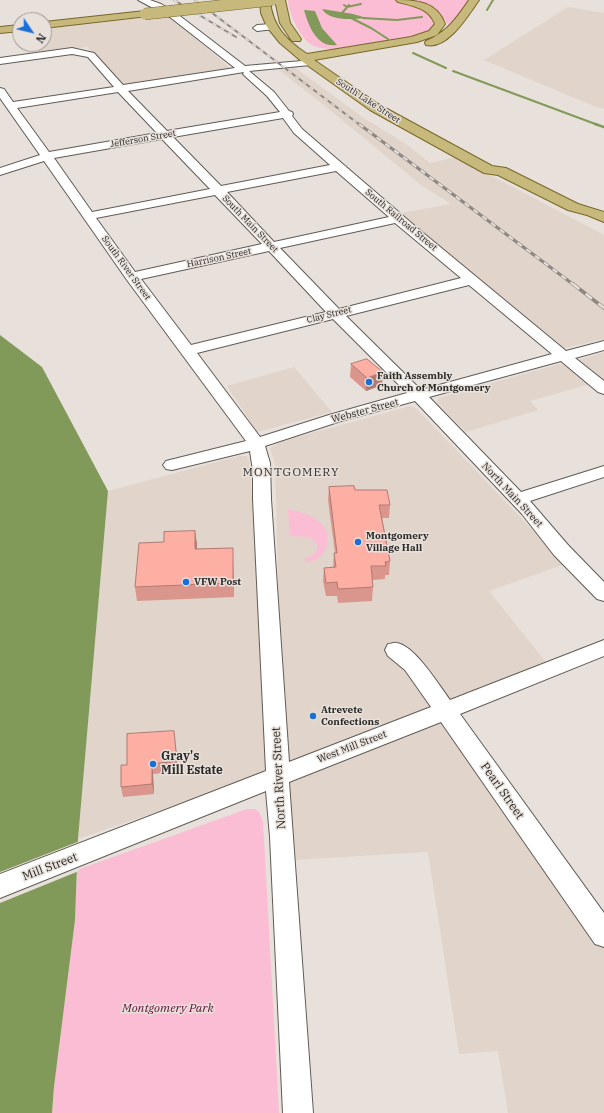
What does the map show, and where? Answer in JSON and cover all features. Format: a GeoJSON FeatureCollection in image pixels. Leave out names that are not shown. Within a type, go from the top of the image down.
{"type":"FeatureCollection","features":[{"type":"Feature","properties":{"kind":"main road"},"geometry":{"type":"LineString","coordinates":[[143,13],[246,0]]}},
{"type":"Feature","properties":{"kind":"main road","name":"South Lake Street"},"geometry":{"type":"LineString","coordinates":[[264,0],[266,13],[272,27],[284,42],[313,59],[359,97],[392,118],[489,170],[501,171],[573,207],[592,212],[604,218]]}},
{"type":"Feature","properties":{"kind":"main road"},"geometry":{"type":"LineString","coordinates":[[52,22],[272,0]]}},
{"type":"Feature","properties":{"kind":"main road","name":"South Lake Street"},"geometry":{"type":"LineString","coordinates":[[280,0],[283,16],[289,30],[313,59]]}},
{"type":"Feature","properties":{"kind":"main road"},"geometry":{"type":"LineString","coordinates":[[313,59],[413,40],[433,33],[438,28],[440,24],[438,17],[432,11],[422,6],[401,0]]}},
{"type":"Feature","properties":{"kind":"main road"},"geometry":{"type":"LineString","coordinates":[[313,59],[411,47],[435,41],[447,36],[452,31],[474,0]]}},
{"type":"Feature","properties":{"kind":"main road"},"geometry":{"type":"LineString","coordinates":[[0,26],[12,25]]}},
{"type":"Feature","properties":{"kind":"main road"},"geometry":{"type":"LineString","coordinates":[[0,30],[12,29]]}},
{"type":"Feature","properties":{"kind":"main road","name":"South Lake Street"},"geometry":{"type":"LineString","coordinates":[[573,207],[576,214],[604,228]]}},
{"type":"Feature","properties":{"kind":"street","name":"South Railroad Street"},"geometry":{"type":"LineString","coordinates":[[142,0],[158,6],[173,15],[214,49],[248,71],[288,114],[296,129],[471,280],[604,389]]}},
{"type":"Feature","properties":{"kind":"street"},"geometry":{"type":"LineString","coordinates":[[257,28],[272,27]]}},
{"type":"Feature","properties":{"kind":"street","name":"South Main Street"},"geometry":{"type":"LineString","coordinates":[[0,61],[72,51],[91,55],[121,89],[218,191],[336,314],[418,396]]}},
{"type":"Feature","properties":{"kind":"street"},"geometry":{"type":"LineString","coordinates":[[10,106],[248,71],[313,59]]}},
{"type":"Feature","properties":{"kind":"street","name":"South River Street"},"geometry":{"type":"LineString","coordinates":[[0,91],[132,277],[256,443]]}},
{"type":"Feature","properties":{"kind":"street","name":"Jefferson Street"},"geometry":{"type":"LineString","coordinates":[[0,172],[59,153],[288,114]]}},
{"type":"Feature","properties":{"kind":"street"},"geometry":{"type":"LineString","coordinates":[[88,216],[339,167]]}},
{"type":"Feature","properties":{"kind":"street","name":"Harrison Street"},"geometry":{"type":"LineString","coordinates":[[132,277],[399,218]]}},
{"type":"Feature","properties":{"kind":"street","name":"Clay Street"},"geometry":{"type":"LineString","coordinates":[[187,351],[471,280]]}},
{"type":"Feature","properties":{"kind":"street","name":"Webster Street"},"geometry":{"type":"LineString","coordinates":[[172,464],[236,450],[335,418],[604,345]]}},
{"type":"Feature","properties":{"kind":"street","name":"North Main Street"},"geometry":{"type":"LineString","coordinates":[[418,396],[518,499],[562,550],[604,594]]}},
{"type":"Feature","properties":{"kind":"street","name":"North River Street"},"geometry":{"type":"LineString","coordinates":[[256,443],[262,464],[262,499],[278,796],[283,852],[298,1113]]}},
{"type":"Feature","properties":{"kind":"street"},"geometry":{"type":"LineString","coordinates":[[518,499],[604,470]]}},
{"type":"Feature","properties":{"kind":"street","name":"West Mill Street"},"geometry":{"type":"LineString","coordinates":[[100,847],[604,648]]}},
{"type":"Feature","properties":{"kind":"street","name":"Pearl Street"},"geometry":{"type":"LineString","coordinates":[[396,650],[412,664],[600,921]]}},
{"type":"Feature","properties":{"kind":"street","name":"Mill Street"},"geometry":{"type":"LineString","coordinates":[[0,886],[100,847]]}},
{"type":"Feature","properties":{"kind":"shaded area"},"geometry":{"type":"Polygon","coordinates":[[[568,7],[604,13],[604,109],[484,60],[568,7]]]}},
{"type":"Feature","properties":{"kind":"shaded area"},"geometry":{"type":"Polygon","coordinates":[[[322,9],[367,18],[336,18],[330,16],[322,9]]]}},
{"type":"Feature","properties":{"kind":"shaded area"},"geometry":{"type":"Polygon","coordinates":[[[304,10],[315,11],[322,28],[337,45],[330,45],[319,40],[308,23],[304,10]]]}},
{"type":"Feature","properties":{"kind":"shaded area"},"geometry":{"type":"Polygon","coordinates":[[[168,15],[236,73],[129,90],[87,47],[52,51],[52,28],[168,15]]]}},
{"type":"Feature","properties":{"kind":"shaded area"},"geometry":{"type":"Polygon","coordinates":[[[293,66],[365,119],[406,144],[430,163],[456,157],[604,235],[604,339],[560,349],[401,213],[451,204],[421,185],[276,68],[293,66]]]}},
{"type":"Feature","properties":{"kind":"shaded area"},"geometry":{"type":"Polygon","coordinates":[[[0,335],[42,367],[108,491],[78,839],[75,920],[52,1113],[0,1113],[0,335]]]}},
{"type":"Feature","properties":{"kind":"shaded area"},"geometry":{"type":"Polygon","coordinates":[[[604,352],[604,382],[578,360],[604,352]]]}},
{"type":"Feature","properties":{"kind":"shaded area"},"geometry":{"type":"Polygon","coordinates":[[[559,364],[571,367],[590,384],[530,401],[538,410],[466,432],[438,403],[437,400],[439,398],[559,364]]]}},
{"type":"Feature","properties":{"kind":"shaded area"},"geometry":{"type":"Polygon","coordinates":[[[294,367],[332,412],[257,432],[227,386],[294,367]]]}},
{"type":"Feature","properties":{"kind":"shaded area"},"geometry":{"type":"Polygon","coordinates":[[[410,406],[416,408],[565,564],[489,591],[549,666],[283,770],[275,464],[270,448],[283,441],[410,406]]]}},
{"type":"Feature","properties":{"kind":"shaded area"},"geometry":{"type":"Polygon","coordinates":[[[239,456],[246,456],[249,459],[272,772],[78,839],[108,491],[239,456]]]}},
{"type":"Feature","properties":{"kind":"shaded area"},"geometry":{"type":"Polygon","coordinates":[[[442,715],[604,945],[604,1113],[508,1113],[498,1051],[459,1054],[428,852],[293,860],[283,777],[442,715]]]}},
{"type":"Feature","properties":{"kind":"green space"},"geometry":{"type":"Polygon","coordinates":[[[288,0],[395,0],[419,7],[431,14],[435,23],[427,32],[409,38],[353,47],[333,49],[322,48],[312,45],[304,38],[290,11],[288,0]]]}},
{"type":"Feature","properties":{"kind":"green space"},"geometry":{"type":"Polygon","coordinates":[[[407,0],[470,0],[453,25],[447,24],[436,11],[419,3],[407,0]]]}},
{"type":"Feature","properties":{"kind":"green space"},"geometry":{"type":"Polygon","coordinates":[[[288,510],[293,510],[311,516],[325,528],[328,539],[326,549],[316,560],[306,562],[305,558],[314,554],[317,550],[317,545],[309,537],[290,536],[288,510]]]}},
{"type":"Feature","properties":{"kind":"green space","name":"Montgomery Park"},"geometry":{"type":"Polygon","coordinates":[[[247,809],[255,809],[259,812],[263,821],[279,1113],[52,1113],[75,920],[77,870],[247,809]]]}},
{"type":"Feature","properties":{"kind":"pier"},"geometry":{"type":"Polygon","coordinates":[[[80,841],[79,871],[0,903],[0,872],[80,841]]]}},
{"type":"Feature","properties":{"kind":"building"},"geometry":{"type":"Polygon","coordinates":[[[367,359],[383,372],[367,378],[351,364],[367,359]]]}},
{"type":"Feature","properties":{"kind":"building","name":"Montgomery Village Hall"},"geometry":{"type":"Polygon","coordinates":[[[354,486],[355,490],[387,490],[390,505],[379,505],[390,561],[385,562],[386,566],[371,566],[373,587],[338,589],[337,582],[326,583],[324,568],[336,567],[334,553],[337,553],[329,487],[354,486]]]}},
{"type":"Feature","properties":{"kind":"building","name":"VFW Post"},"geometry":{"type":"Polygon","coordinates":[[[195,531],[195,549],[233,548],[233,583],[135,587],[139,543],[164,542],[164,532],[195,531]]]}},
{"type":"Feature","properties":{"kind":"building","name":"Gray's Mill Estate"},"geometry":{"type":"Polygon","coordinates":[[[174,731],[177,761],[152,764],[152,784],[121,787],[121,765],[127,765],[127,734],[174,731]]]}},
{"type":"Feature","properties":{"kind":"waterway"},"geometry":{"type":"LineString","coordinates":[[487,10],[493,0]]}},
{"type":"Feature","properties":{"kind":"waterway"},"geometry":{"type":"LineString","coordinates":[[347,7],[361,4]]}},
{"type":"Feature","properties":{"kind":"waterway"},"geometry":{"type":"LineString","coordinates":[[343,14],[342,13],[347,7]]}},
{"type":"Feature","properties":{"kind":"waterway"},"geometry":{"type":"LineString","coordinates":[[349,17],[371,28],[388,39]]}},
{"type":"Feature","properties":{"kind":"waterway"},"geometry":{"type":"LineString","coordinates":[[363,18],[397,20],[422,17]]}},
{"type":"Feature","properties":{"kind":"waterway"},"geometry":{"type":"LineString","coordinates":[[413,53],[446,68]]}},
{"type":"Feature","properties":{"kind":"waterway"},"geometry":{"type":"LineString","coordinates":[[453,71],[598,125]]}},
{"type":"Feature","properties":{"kind":"waterway"},"geometry":{"type":"LineString","coordinates":[[598,125],[604,127]]}},
{"type":"Feature","properties":{"kind":"railway"},"geometry":{"type":"LineString","coordinates":[[174,0],[236,37]]}},
{"type":"Feature","properties":{"kind":"railway"},"geometry":{"type":"LineString","coordinates":[[195,0],[360,125]]}},
{"type":"Feature","properties":{"kind":"railway"},"geometry":{"type":"LineString","coordinates":[[359,124],[574,285]]}},
{"type":"Feature","properties":{"kind":"railway"},"geometry":{"type":"LineString","coordinates":[[573,284],[604,308]]}},
{"type":"Feature","properties":{"kind":"place","name":"Faith Assembly Church of Montgomery"},"geometry":{"type":"Point","coordinates":[369,382]}},
{"type":"Feature","properties":{"kind":"place","name":"Montgomery Village Hall"},"geometry":{"type":"Point","coordinates":[358,542]}},
{"type":"Feature","properties":{"kind":"place","name":"VFW Post"},"geometry":{"type":"Point","coordinates":[186,582]}},
{"type":"Feature","properties":{"kind":"place","name":"Atrevete Confections"},"geometry":{"type":"Point","coordinates":[313,716]}},
{"type":"Feature","properties":{"kind":"place","name":"Gray's Mill Estate"},"geometry":{"type":"Point","coordinates":[153,764]}},
{"type":"Feature","properties":{"kind":"district","name":"MONTGOMERY"},"geometry":{"type":"Point","coordinates":[291,473]}}]}
